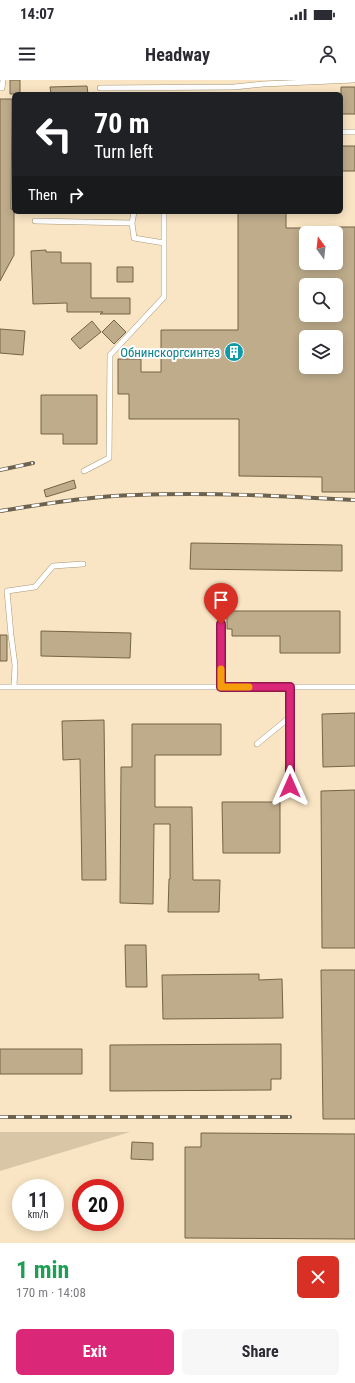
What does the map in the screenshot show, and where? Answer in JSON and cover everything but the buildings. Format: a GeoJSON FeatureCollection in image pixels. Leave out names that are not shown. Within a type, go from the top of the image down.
{"type":"FeatureCollection","features":[{"type":"Feature","properties":{"kind":"lane"},"geometry":{"type":"LineString","coordinates":[[0,88],[2,88],[3,80]]}},
{"type":"Feature","properties":{"kind":"lane"},"geometry":{"type":"LineString","coordinates":[[100,88],[234,87],[263,84],[354,80]]}},
{"type":"Feature","properties":{"kind":"lane"},"geometry":{"type":"LineString","coordinates":[[343,132],[355,132]]}},
{"type":"Feature","properties":{"kind":"lane"},"geometry":{"type":"LineString","coordinates":[[134,214],[132,223],[134,238],[164,243]]}},
{"type":"Feature","properties":{"kind":"lane"},"geometry":{"type":"LineString","coordinates":[[84,471],[109,458],[110,355],[164,297],[164,214]]}},
{"type":"Feature","properties":{"kind":"lane"},"geometry":{"type":"LineString","coordinates":[[35,222],[132,223]]}},
{"type":"Feature","properties":{"kind":"lane"},"geometry":{"type":"LineString","coordinates":[[14,687],[15,665],[7,591],[35,587],[53,566],[83,564]]}},
{"type":"Feature","properties":{"kind":"lane"},"geometry":{"type":"LineString","coordinates":[[221,624],[221,687]]}},
{"type":"Feature","properties":{"kind":"lane"},"geometry":{"type":"LineString","coordinates":[[0,687],[355,687]]}},
{"type":"Feature","properties":{"kind":"lane"},"geometry":{"type":"LineString","coordinates":[[290,687],[290,786]]}},
{"type":"Feature","properties":{"kind":"lane"},"geometry":{"type":"LineString","coordinates":[[257,744],[290,717]]}},
{"type":"Feature","properties":{"kind":"shaded area"},"geometry":{"type":"Polygon","coordinates":[[[0,1132],[130,1132],[0,1171],[0,1132]]]}},
{"type":"Feature","properties":{"kind":"railway"},"geometry":{"type":"LineString","coordinates":[[0,470],[33,463]]}},
{"type":"Feature","properties":{"kind":"railway"},"geometry":{"type":"LineString","coordinates":[[0,511],[85,499],[163,494],[218,494],[355,500]]}},
{"type":"Feature","properties":{"kind":"railway"},"geometry":{"type":"LineString","coordinates":[[0,1117],[290,1117]]}},
{"type":"Feature","properties":{"kind":"slow traffic"},"geometry":{"type":"LineString","coordinates":[[221,669],[221,687],[249,687]]}},
{"type":"Feature","properties":{"kind":"place","name":"Обнинскоргсинтез"},"geometry":{"type":"Point","coordinates":[234,352]}},
{"type":"Feature","properties":{"kind":"route"},"geometry":{"type":"LineString","coordinates":[[221,624],[221,687],[290,687],[290,786]]}}]}
